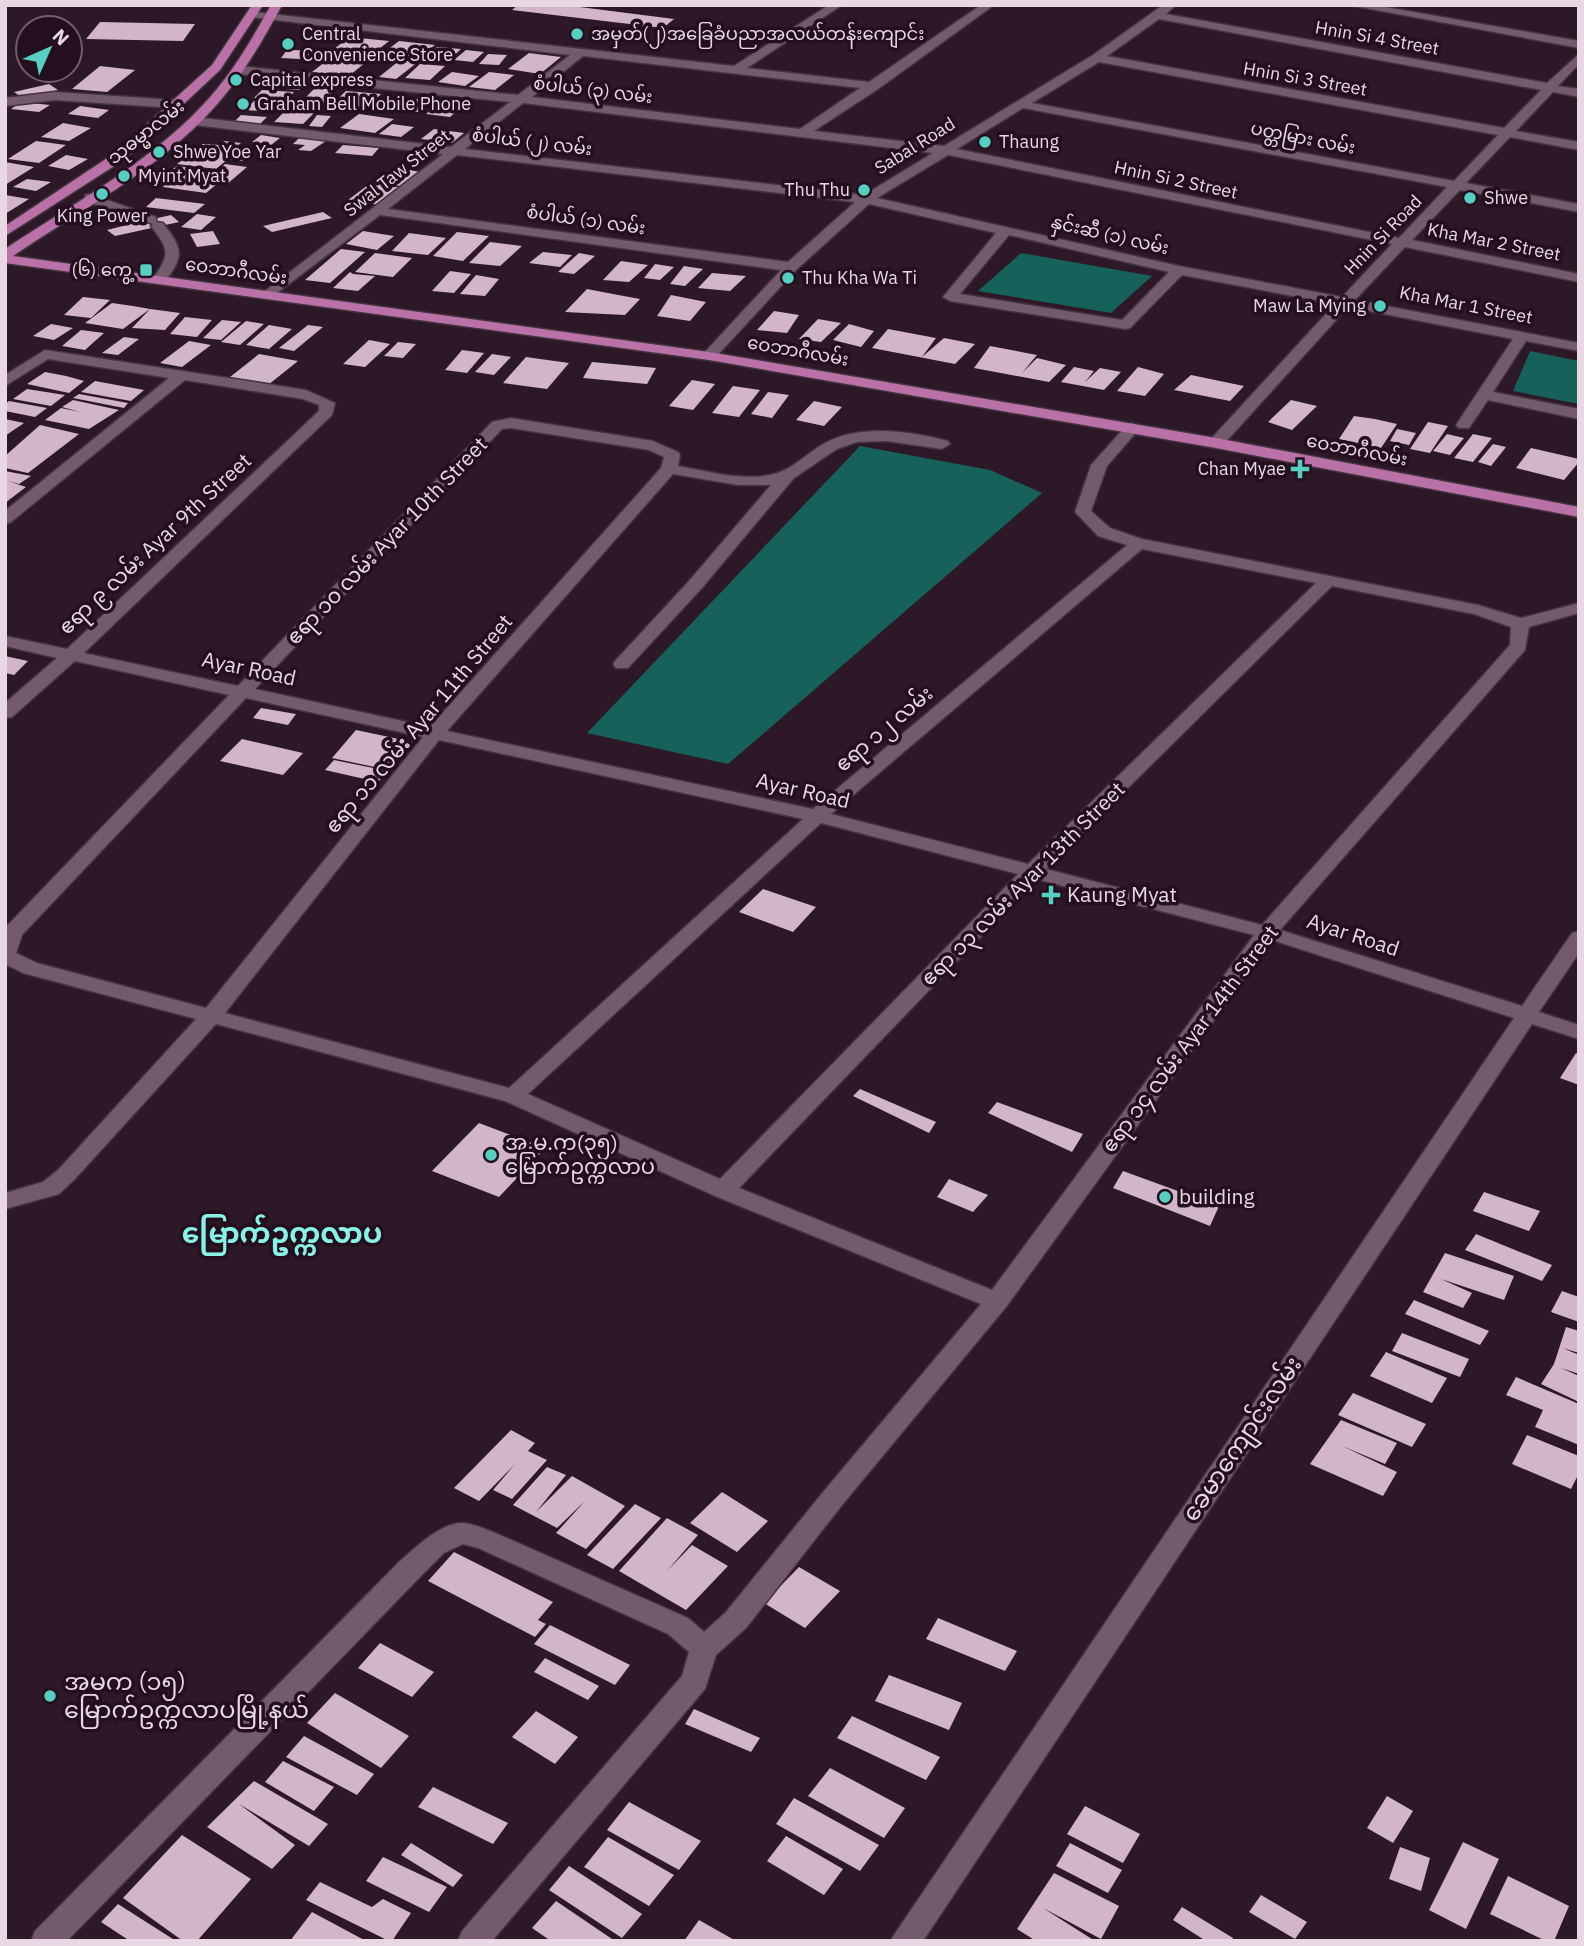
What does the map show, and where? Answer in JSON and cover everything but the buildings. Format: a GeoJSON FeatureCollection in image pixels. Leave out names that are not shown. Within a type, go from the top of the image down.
{"type":"FeatureCollection","features":[{"type":"Feature","properties":{"kind":"main road","name":"သုဓမ္မာလမ်း"},"geometry":{"type":"LineString","coordinates":[[9,228],[120,156],[216,68],[256,10]]}},
{"type":"Feature","properties":{"kind":"main road","name":"သုဓမ္မာလမ်း"},"geometry":{"type":"LineString","coordinates":[[5,257],[145,160],[194,121],[238,69],[274,11]]}},
{"type":"Feature","properties":{"kind":"main road"},"geometry":{"type":"LineString","coordinates":[[49,225],[40,251],[58,264],[79,270]]}},
{"type":"Feature","properties":{"kind":"main road","name":"ဝေဘာဂီလမ်း"},"geometry":{"type":"LineString","coordinates":[[5,257],[79,270],[709,356],[1216,443],[1579,512]]}},
{"type":"Feature","properties":{"kind":"main road"},"geometry":{"type":"LineString","coordinates":[[5,275],[79,270]]}},
{"type":"Feature","properties":{"kind":"street"},"geometry":{"type":"LineString","coordinates":[[736,70],[837,5]]}},
{"type":"Feature","properties":{"kind":"street"},"geometry":{"type":"LineString","coordinates":[[802,133],[989,5]]}},
{"type":"Feature","properties":{"kind":"street","name":"Sabal Road"},"geometry":{"type":"LineString","coordinates":[[709,356],[790,267],[866,200],[1097,58],[1171,5]]}},
{"type":"Feature","properties":{"kind":"street"},"geometry":{"type":"LineString","coordinates":[[1354,5],[1579,45]]}},
{"type":"Feature","properties":{"kind":"street"},"geometry":{"type":"LineString","coordinates":[[256,10],[580,53],[874,86]]}},
{"type":"Feature","properties":{"kind":"street","name":"Hnin Si 4 Street"},"geometry":{"type":"LineString","coordinates":[[1156,16],[1579,93]]}},
{"type":"Feature","properties":{"kind":"street","name":"Swal Taw Street"},"geometry":{"type":"LineString","coordinates":[[269,295],[580,53]]}},
{"type":"Feature","properties":{"kind":"street","name":"Hnin Si Road"},"geometry":{"type":"LineString","coordinates":[[1216,443],[1346,301],[1579,57]]}},
{"type":"Feature","properties":{"kind":"street","name":"Hnin Si 3 Street"},"geometry":{"type":"LineString","coordinates":[[1097,58],[1579,146]]}},
{"type":"Feature","properties":{"kind":"street","name":"စံပါယ် (၃) လမ်း"},"geometry":{"type":"LineString","coordinates":[[238,69],[520,99],[944,150]]}},
{"type":"Feature","properties":{"kind":"street"},"geometry":{"type":"LineString","coordinates":[[5,102],[55,96],[175,104]]}},
{"type":"Feature","properties":{"kind":"street","name":"ပတ္တမြား လမ်း"},"geometry":{"type":"LineString","coordinates":[[1020,104],[1579,208]]}},
{"type":"Feature","properties":{"kind":"street","name":"စံပါယ် (၂) လမ်း"},"geometry":{"type":"LineString","coordinates":[[194,121],[866,200]]}},
{"type":"Feature","properties":{"kind":"street","name":"Hnin Si 2 Street"},"geometry":{"type":"LineString","coordinates":[[944,150],[1402,244]]}},
{"type":"Feature","properties":{"kind":"street"},"geometry":{"type":"LineString","coordinates":[[90,198],[154,223],[173,244],[174,261],[159,280]]}},
{"type":"Feature","properties":{"kind":"street","name":"နှင်းဆီ (၁) လမ်း"},"geometry":{"type":"LineString","coordinates":[[866,200],[1179,270],[1346,301]]}},
{"type":"Feature","properties":{"kind":"street","name":"စံပါယ် (၁) လမ်း"},"geometry":{"type":"LineString","coordinates":[[376,211],[790,267]]}},
{"type":"Feature","properties":{"kind":"street"},"geometry":{"type":"LineString","coordinates":[[1005,231],[950,297],[1125,325],[1179,270]]}},
{"type":"Feature","properties":{"kind":"street","name":"Kha Mar 2 Street"},"geometry":{"type":"LineString","coordinates":[[1402,244],[1579,278]]}},
{"type":"Feature","properties":{"kind":"street","name":"Kha Mar 1 Street"},"geometry":{"type":"LineString","coordinates":[[1346,301],[1579,347]]}},
{"type":"Feature","properties":{"kind":"street"},"geometry":{"type":"LineString","coordinates":[[1464,425],[1522,336]]}},
{"type":"Feature","properties":{"kind":"street"},"geometry":{"type":"LineString","coordinates":[[5,382],[45,354],[180,377]]}},
{"type":"Feature","properties":{"kind":"street"},"geometry":{"type":"LineString","coordinates":[[5,519],[180,377]]}},
{"type":"Feature","properties":{"kind":"street","name":"ဧရာ ၉ လမ်း Ayar 9th Street"},"geometry":{"type":"LineString","coordinates":[[5,713],[70,656],[327,412],[327,403],[306,395],[180,377]]}},
{"type":"Feature","properties":{"kind":"street"},"geometry":{"type":"LineString","coordinates":[[1485,395],[1579,414]]}},
{"type":"Feature","properties":{"kind":"street","name":"ဧရာ ၁၀ လမ်း Ayar 10th Street"},"geometry":{"type":"LineString","coordinates":[[669,469],[672,455],[653,446],[511,423],[497,425],[12,933],[5,955],[30,968],[513,1096],[723,1190],[997,1301]]}},
{"type":"Feature","properties":{"kind":"street"},"geometry":{"type":"LineString","coordinates":[[1132,428],[1099,465],[1083,512],[1104,532],[1139,543],[1478,610],[1520,624],[1579,608]]}},
{"type":"Feature","properties":{"kind":"street"},"geometry":{"type":"LineString","coordinates":[[669,469],[749,481],[775,480],[831,447],[852,439],[896,438],[943,444]]}},
{"type":"Feature","properties":{"kind":"street","name":"ဧရာ ၁၁ လမ်း Ayar 11th Street"},"geometry":{"type":"LineString","coordinates":[[5,1201],[51,1188],[66,1175],[212,1016],[436,732],[669,469]]}},
{"type":"Feature","properties":{"kind":"street"},"geometry":{"type":"LineString","coordinates":[[622,664],[695,585],[789,474]]}},
{"type":"Feature","properties":{"kind":"street","name":"ဧရာ ၁၂ လမ်း"},"geometry":{"type":"LineString","coordinates":[[513,1096],[817,816],[1139,543]]}},
{"type":"Feature","properties":{"kind":"street","name":"ဧရာ ၁၃ လမ်း Ayar 13th Street"},"geometry":{"type":"LineString","coordinates":[[723,1190],[1031,872],[1327,582]]}},
{"type":"Feature","properties":{"kind":"street","name":"ဧရာ ၁၄ လမ်း Ayar 14th Street"},"geometry":{"type":"LineString","coordinates":[[704,1649],[736,1620],[833,1498],[997,1301],[1267,932],[1519,646],[1520,624]]}},
{"type":"Feature","properties":{"kind":"street","name":"Ayar Road"},"geometry":{"type":"LineString","coordinates":[[5,641],[817,816],[1267,932],[1579,1032]]}},
{"type":"Feature","properties":{"kind":"street","name":"ခေမာကျောင်းလမ်း"},"geometry":{"type":"LineString","coordinates":[[905,1941],[1579,937]]}},
{"type":"Feature","properties":{"kind":"street"},"geometry":{"type":"LineString","coordinates":[[46,1941],[409,1570],[435,1546],[461,1533],[484,1539],[678,1626],[704,1649],[695,1681],[473,1941]]}},
{"type":"Feature","properties":{"kind":"shaded area"},"geometry":{"type":"Polygon","coordinates":[[[1021,253],[1152,276],[1111,313],[978,291],[1021,253]]]}},
{"type":"Feature","properties":{"kind":"shaded area"},"geometry":{"type":"Polygon","coordinates":[[[1530,351],[1579,361],[1579,404],[1513,391],[1530,351]]]}},
{"type":"Feature","properties":{"kind":"shaded area"},"geometry":{"type":"Polygon","coordinates":[[[860,446],[990,470],[1042,493],[728,764],[587,733],[860,446]]]}},
{"type":"Feature","properties":{"kind":"place","name":"အမှတ်(၂)အခြေခံပညာအလယ်တန်းကျောင်း"},"geometry":{"type":"Point","coordinates":[577,34]}},
{"type":"Feature","properties":{"kind":"place","name":"Central Convenience Store"},"geometry":{"type":"Point","coordinates":[288,44]}},
{"type":"Feature","properties":{"kind":"place","name":"Capital express"},"geometry":{"type":"Point","coordinates":[236,80]}},
{"type":"Feature","properties":{"kind":"place","name":"Graham Bell Mobile Phone"},"geometry":{"type":"Point","coordinates":[243,104]}},
{"type":"Feature","properties":{"kind":"place","name":"Thaung"},"geometry":{"type":"Point","coordinates":[985,142]}},
{"type":"Feature","properties":{"kind":"place","name":"Shwe Yoe Yar"},"geometry":{"type":"Point","coordinates":[159,152]}},
{"type":"Feature","properties":{"kind":"place","name":"Myint Myat"},"geometry":{"type":"Point","coordinates":[124,176]}},
{"type":"Feature","properties":{"kind":"place","name":"Thu Thu"},"geometry":{"type":"Point","coordinates":[864,190]}},
{"type":"Feature","properties":{"kind":"place","name":"King Power"},"geometry":{"type":"Point","coordinates":[102,194]}},
{"type":"Feature","properties":{"kind":"place","name":"Shwe"},"geometry":{"type":"Point","coordinates":[1470,198]}},
{"type":"Feature","properties":{"kind":"place","name":"(၆) ကွေ့"},"geometry":{"type":"Point","coordinates":[146,270]}},
{"type":"Feature","properties":{"kind":"place","name":"Thu Kha Wa Ti"},"geometry":{"type":"Point","coordinates":[788,278]}},
{"type":"Feature","properties":{"kind":"place","name":"Maw La Mying"},"geometry":{"type":"Point","coordinates":[1380,306]}},
{"type":"Feature","properties":{"kind":"place","name":"Chan Myae"},"geometry":{"type":"Point","coordinates":[1300,469]}},
{"type":"Feature","properties":{"kind":"place","name":"Kaung Myat"},"geometry":{"type":"Point","coordinates":[1051,895]}},
{"type":"Feature","properties":{"kind":"place","name":"အ.မ.က(၃၅) မြောက်ဥက္ကလာပ"},"geometry":{"type":"Point","coordinates":[491,1155]}},
{"type":"Feature","properties":{"kind":"place","name":"building"},"geometry":{"type":"Point","coordinates":[1165,1197]}},
{"type":"Feature","properties":{"kind":"place","name":"အမက (၁၅) မြောက်ဥက္ကလာပမြို့နယ်"},"geometry":{"type":"Point","coordinates":[50,1696]}},
{"type":"Feature","properties":{"kind":"district","name":"မြောက်‌ဥက္ကလာပ"},"geometry":{"type":"Point","coordinates":[282,1233]}}]}
